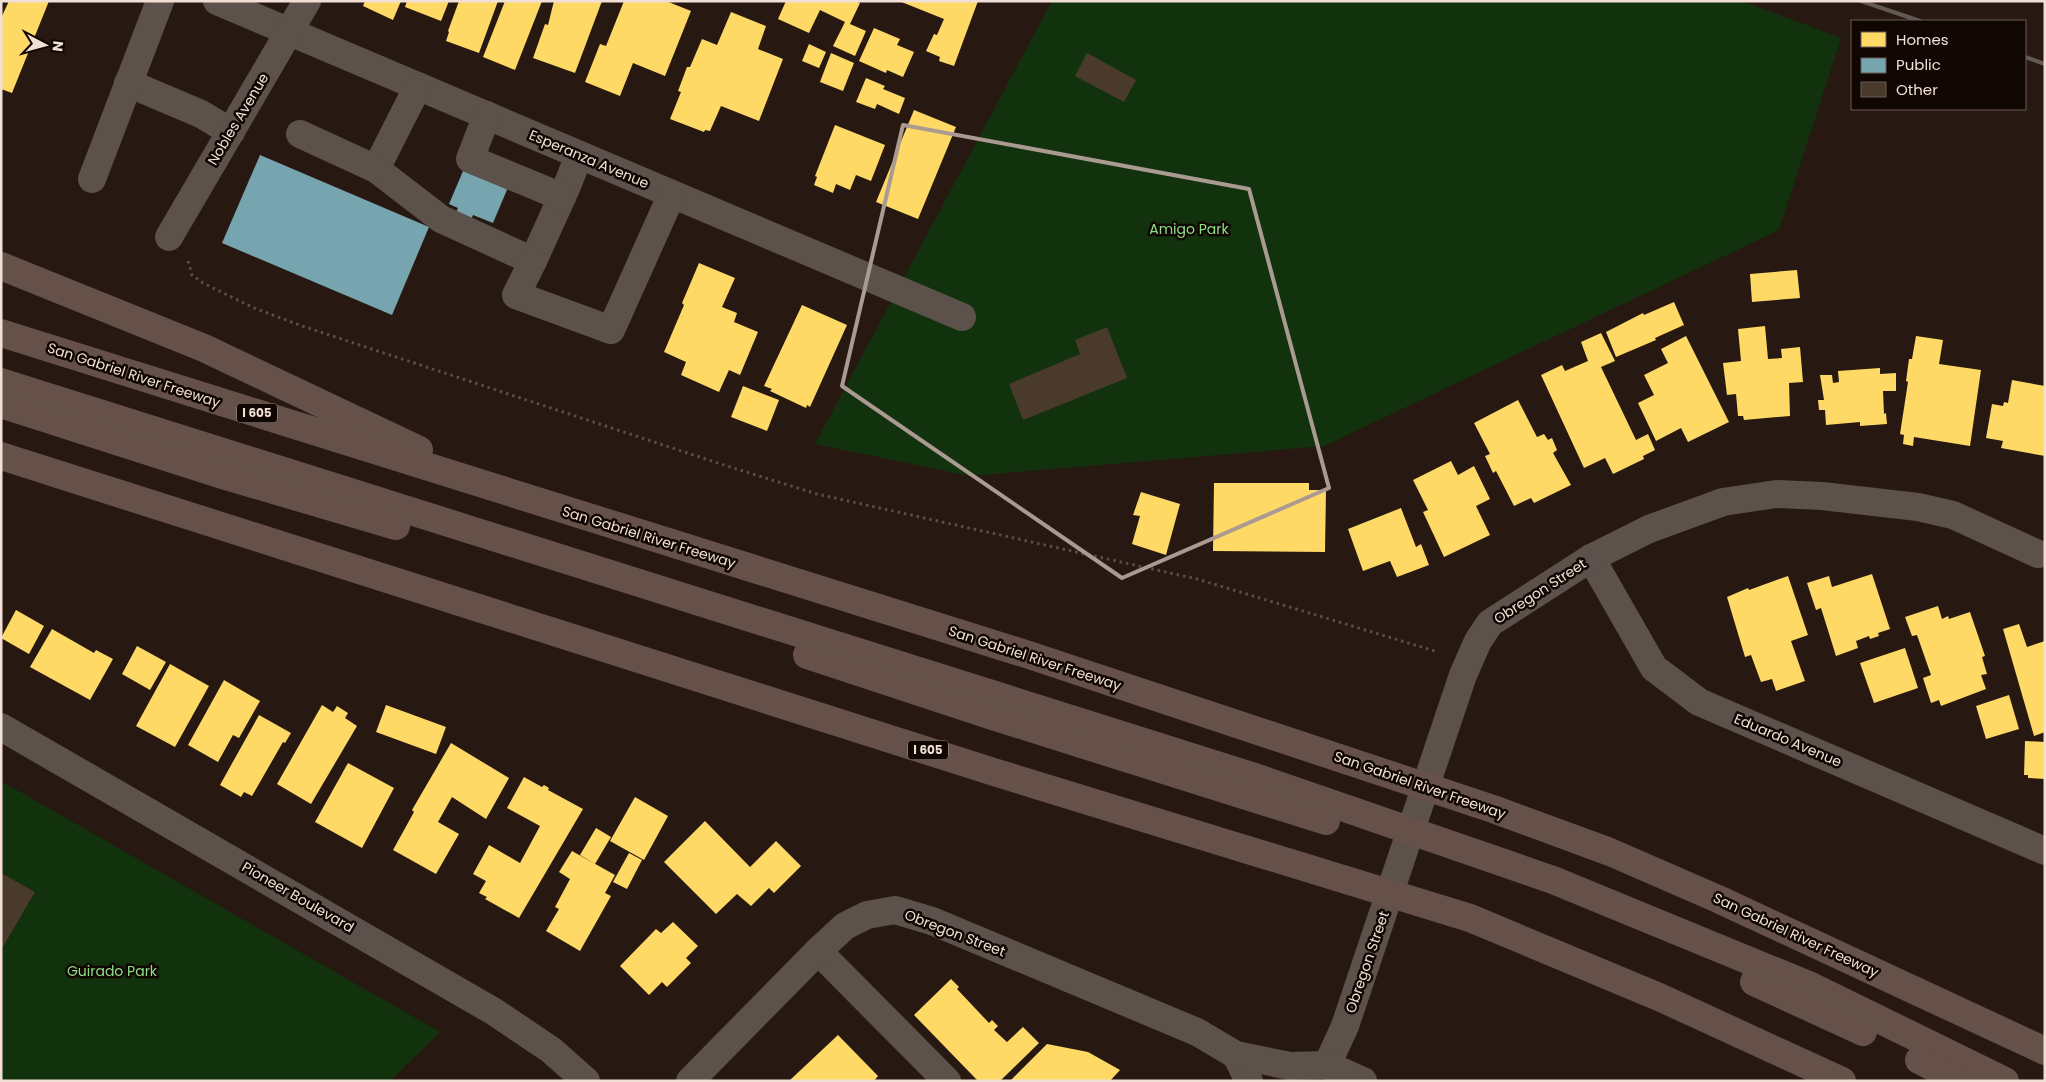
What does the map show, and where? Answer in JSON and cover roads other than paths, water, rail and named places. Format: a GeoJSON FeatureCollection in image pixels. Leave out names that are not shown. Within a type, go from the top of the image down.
{"type":"FeatureCollection","features":[{"type":"Feature","properties":{"kind":"highway"},"geometry":{"type":"LineString","coordinates":[[1,266],[204,348],[513,494]]}},
{"type":"Feature","properties":{"kind":"highway","name":"San Gabriel River Freeway"},"geometry":{"type":"LineString","coordinates":[[1,332],[1029,655],[1511,816],[1610,852],[1718,899],[2045,1051]]}},
{"type":"Feature","properties":{"kind":"highway"},"geometry":{"type":"LineString","coordinates":[[1,382],[1233,770],[1553,880],[1811,986],[2005,1081]]}},
{"type":"Feature","properties":{"kind":"highway"},"geometry":{"type":"LineString","coordinates":[[1,404],[219,474],[419,533],[667,611],[1359,832],[1518,886],[1709,961],[1880,1040],[1960,1081]]}},
{"type":"Feature","properties":{"kind":"highway","name":"I 605"},"geometry":{"type":"LineString","coordinates":[[1,456],[1006,776],[1470,918],[1658,997],[1842,1081]]}},
{"type":"Feature","properties":{"kind":"street"},"geometry":{"type":"LineString","coordinates":[[92,179],[160,1]]}},
{"type":"Feature","properties":{"kind":"street","name":"Esperanza Avenue"},"geometry":{"type":"LineString","coordinates":[[217,1],[962,317]]}},
{"type":"Feature","properties":{"kind":"street","name":"Nobles Avenue"},"geometry":{"type":"LineString","coordinates":[[168,237],[291,32],[307,1]]}},
{"type":"Feature","properties":{"kind":"street"},"geometry":{"type":"LineString","coordinates":[[128,83],[201,114],[231,132]]}},
{"type":"Feature","properties":{"kind":"street"},"geometry":{"type":"LineString","coordinates":[[376,170],[418,86]]}},
{"type":"Feature","properties":{"kind":"street"},"geometry":{"type":"LineString","coordinates":[[487,115],[470,159],[562,197]]}},
{"type":"Feature","properties":{"kind":"street"},"geometry":{"type":"LineString","coordinates":[[300,134],[376,170],[441,219],[533,261]]}},
{"type":"Feature","properties":{"kind":"street"},"geometry":{"type":"LineString","coordinates":[[578,155],[562,197],[516,295],[611,330],[672,194]]}},
{"type":"Feature","properties":{"kind":"street","name":"Obregon Street"},"geometry":{"type":"LineString","coordinates":[[1327,1065],[1345,1026],[1466,668],[1478,641],[1490,623],[1591,558],[1649,530],[1724,502],[1776,494],[1822,496],[1899,505],[1953,515],[2038,554]]}},
{"type":"Feature","properties":{"kind":"street","name":"Eduardo Avenue"},"geometry":{"type":"LineString","coordinates":[[1591,558],[1654,668],[1699,702],[2045,851]]}},
{"type":"Feature","properties":{"kind":"street","name":"Pioneer Boulevard"},"geometry":{"type":"LineString","coordinates":[[1,727],[493,1011],[550,1050],[586,1081]]}},
{"type":"Feature","properties":{"kind":"street","name":"Obregon Street"},"geometry":{"type":"LineString","coordinates":[[690,1081],[845,926],[867,915],[895,910],[932,922],[1179,1024],[1197,1032],[1236,1055],[1290,1066],[1327,1065],[1363,1081]]}},
{"type":"Feature","properties":{"kind":"street"},"geometry":{"type":"LineString","coordinates":[[818,951],[947,1081]]}},
{"type":"Feature","properties":{"kind":"street"},"geometry":{"type":"LineString","coordinates":[[1236,1055],[1249,1081]]}},
{"type":"Feature","properties":{"kind":"railway"},"geometry":{"type":"LineString","coordinates":[[1861,1],[1917,20]]}},
{"type":"Feature","properties":{"kind":"railway"},"geometry":{"type":"LineString","coordinates":[[2026,57],[2045,64]]}},
{"type":"Feature","properties":{"kind":"park label","name":"Amigo Park"},"geometry":{"type":"Point","coordinates":[1189,229]}},
{"type":"Feature","properties":{"kind":"park label","name":"Guirado Park"},"geometry":{"type":"Point","coordinates":[112,971]}}]}
